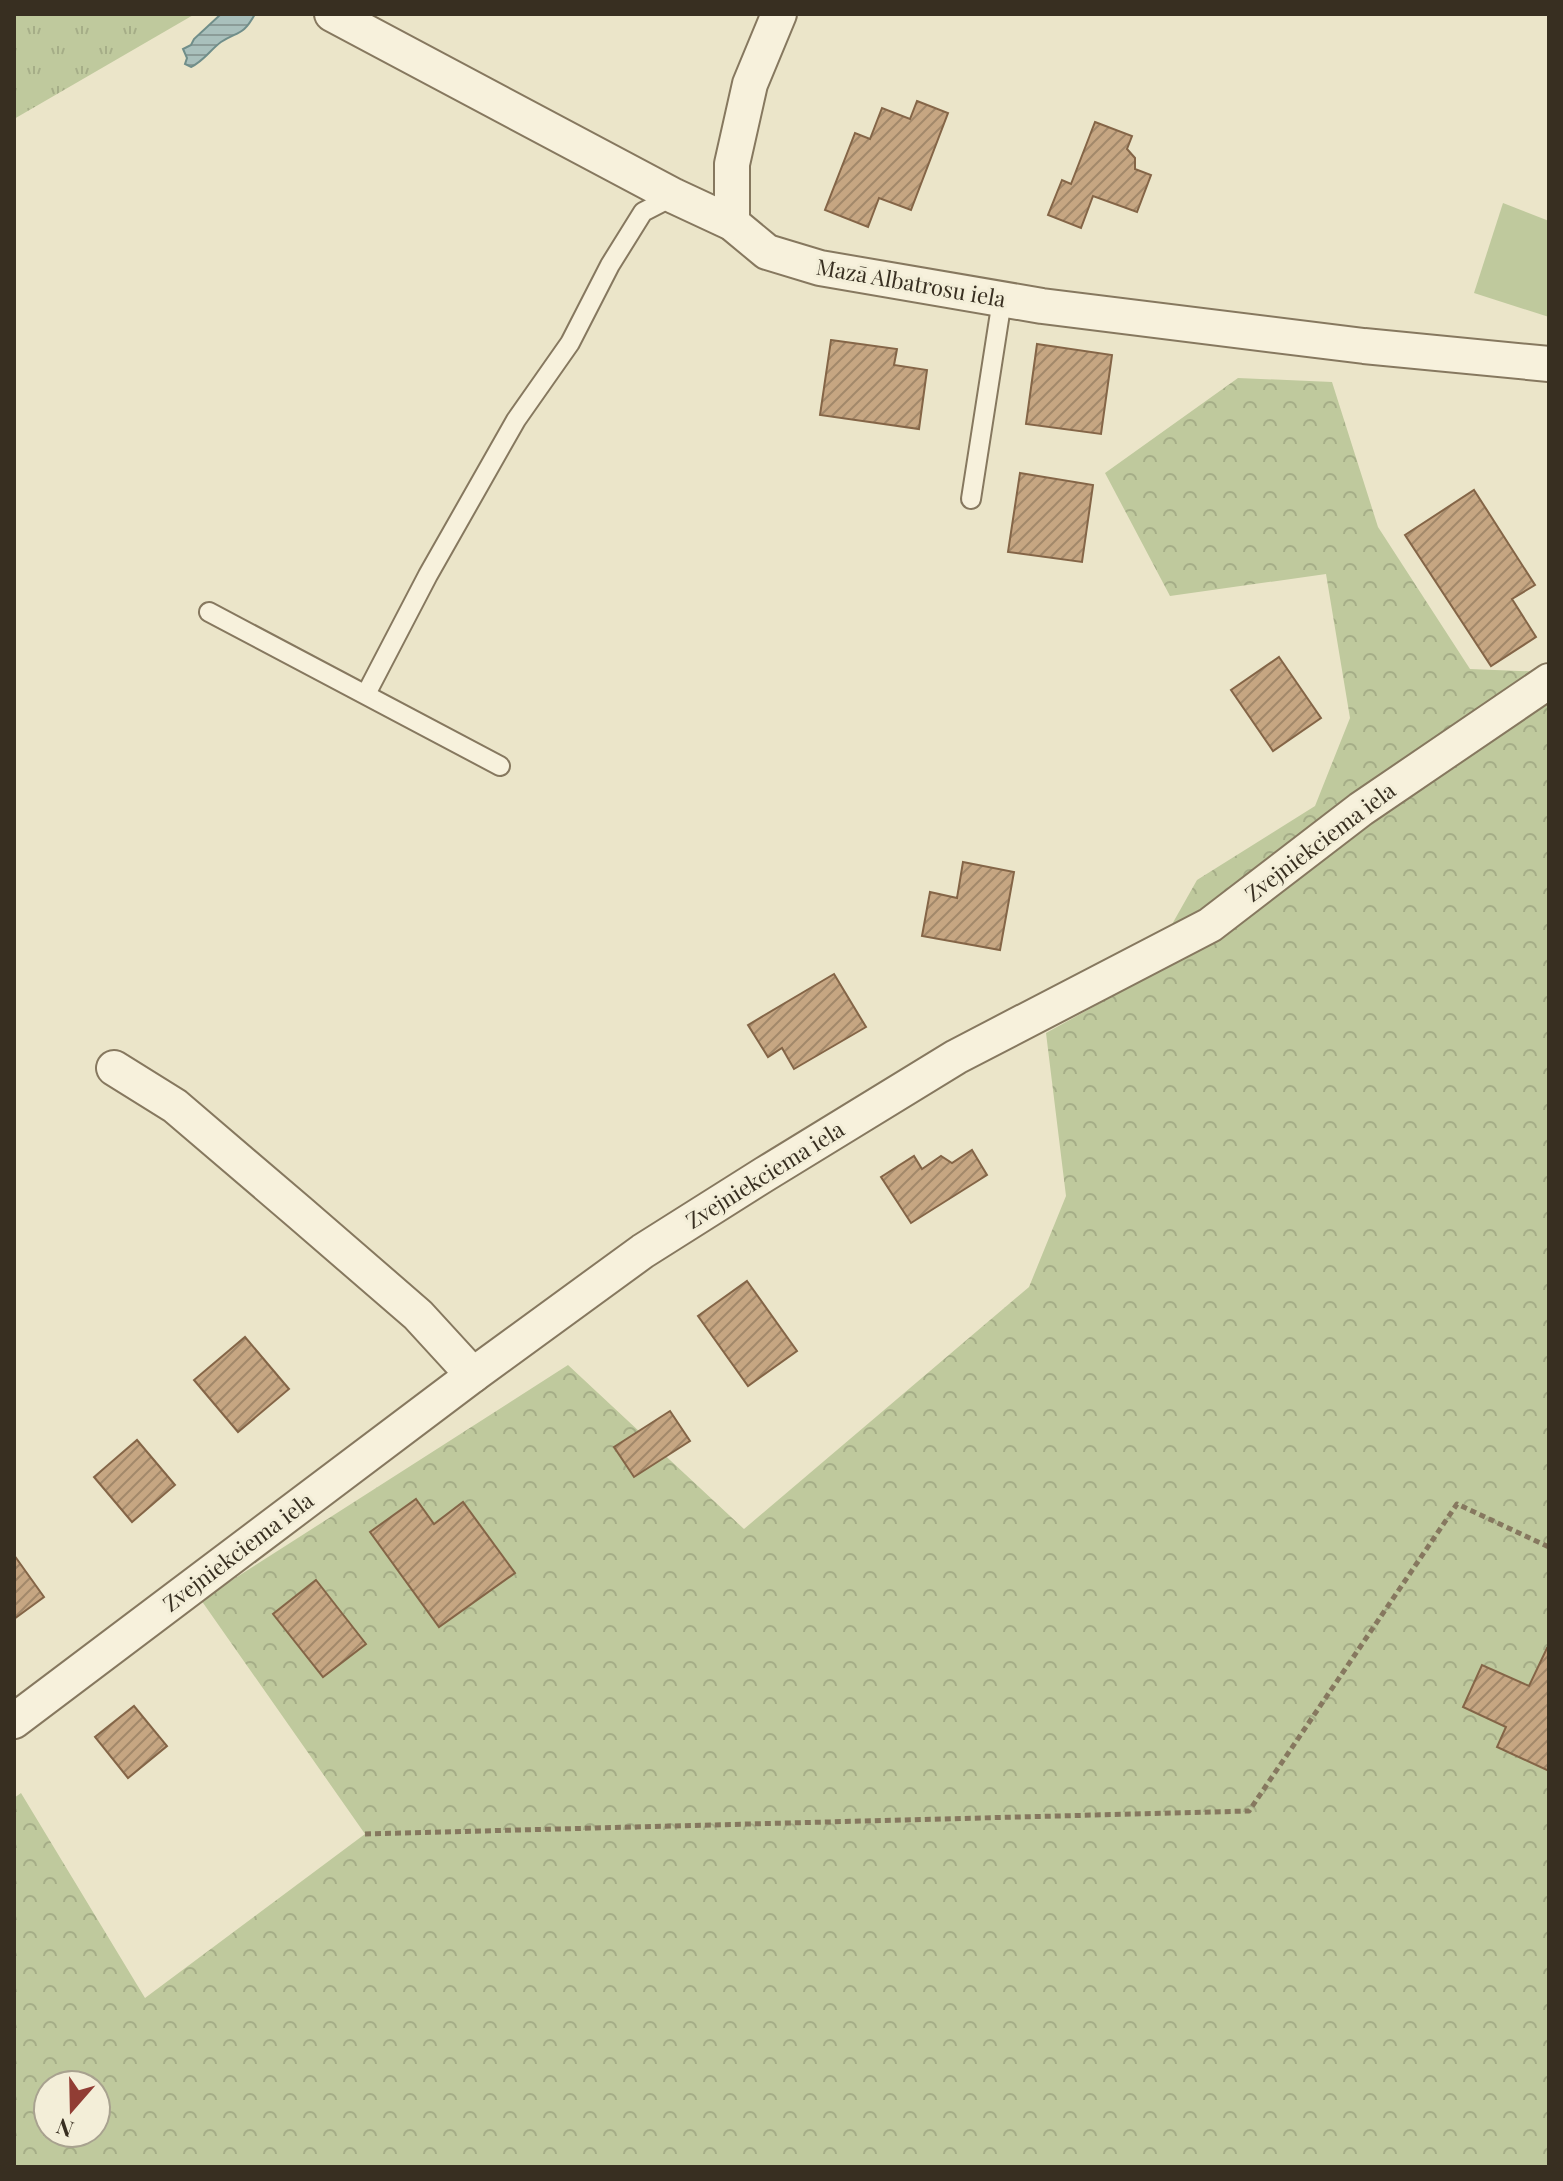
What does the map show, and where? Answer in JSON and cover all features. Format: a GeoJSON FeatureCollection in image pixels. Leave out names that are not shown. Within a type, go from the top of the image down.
{"type":"FeatureCollection","features":[{"type":"Feature","properties":{"kind":"street","name":"Mazā Albatrosu iela"},"geometry":{"type":"LineString","coordinates":[[332,14],[674,196],[732,223],[767,252],[820,268],[1002,300],[1364,346],[1549,364]]}},
{"type":"Feature","properties":{"kind":"street"},"geometry":{"type":"LineString","coordinates":[[732,223],[732,164],[750,84],[779,14]]}},
{"type":"Feature","properties":{"kind":"street","name":"Zvejniekciema iela"},"geometry":{"type":"LineString","coordinates":[[14,1721],[473,1375],[643,1251],[956,1057],[1210,925],[1361,809],[1549,681]]}},
{"type":"Feature","properties":{"kind":"street"},"geometry":{"type":"LineString","coordinates":[[114,1068],[175,1106],[299,1212],[418,1315],[473,1375]]}},
{"type":"Feature","properties":{"kind":"lane"},"geometry":{"type":"LineString","coordinates":[[366,694],[428,575],[516,420],[570,343],[610,265],[643,212],[674,196]]}},
{"type":"Feature","properties":{"kind":"lane"},"geometry":{"type":"LineString","coordinates":[[971,499],[1002,300]]}},
{"type":"Feature","properties":{"kind":"lane"},"geometry":{"type":"LineString","coordinates":[[209,612],[500,766]]}},
{"type":"Feature","properties":{"kind":"path"},"geometry":{"type":"LineString","coordinates":[[365,1834],[1249,1811],[1457,1504],[1549,1547]]}},
{"type":"Feature","properties":{"kind":"green space"},"geometry":{"type":"Polygon","coordinates":[[[14,14],[195,14],[14,119],[14,14]]]}},
{"type":"Feature","properties":{"kind":"green space"},"geometry":{"type":"Polygon","coordinates":[[[1503,203],[1549,221],[1549,317],[1474,293],[1503,203]]]}},
{"type":"Feature","properties":{"kind":"green space"},"geometry":{"type":"Polygon","coordinates":[[[1238,378],[1332,382],[1378,527],[1470,669],[1549,672],[1549,2167],[14,2167],[14,1798],[21,1793],[145,1998],[365,1834],[201,1600],[568,1365],[744,1529],[1029,1287],[1066,1196],[1046,1033],[1140,981],[1197,880],[1315,806],[1350,718],[1326,574],[1170,596],[1105,473],[1238,378]]]}},
{"type":"Feature","properties":{"kind":"water"},"geometry":{"type":"Polygon","coordinates":[[[221,14],[255,14],[243,30],[221,42],[200,62],[191,67],[185,64],[187,58],[183,49],[191,45],[221,14]]]}},
{"type":"Feature","properties":{"kind":"building"},"geometry":{"type":"Polygon","coordinates":[[[917,101],[948,113],[911,210],[879,198],[868,227],[825,210],[855,133],[870,139],[882,108],[910,119],[917,101]]]}},
{"type":"Feature","properties":{"kind":"building"},"geometry":{"type":"Polygon","coordinates":[[[1095,122],[1132,136],[1127,149],[1135,158],[1135,169],[1151,175],[1137,212],[1093,196],[1081,228],[1048,215],[1062,180],[1071,184],[1095,122]]]}},
{"type":"Feature","properties":{"kind":"building"},"geometry":{"type":"Polygon","coordinates":[[[831,340],[897,349],[894,365],[927,370],[919,429],[820,415],[831,340]]]}},
{"type":"Feature","properties":{"kind":"building"},"geometry":{"type":"Polygon","coordinates":[[[1037,344],[1112,355],[1101,434],[1026,424],[1037,344]]]}},
{"type":"Feature","properties":{"kind":"building"},"geometry":{"type":"Polygon","coordinates":[[[1020,473],[1093,485],[1082,562],[1008,552],[1020,473]]]}},
{"type":"Feature","properties":{"kind":"building"},"geometry":{"type":"Polygon","coordinates":[[[1474,490],[1535,585],[1512,599],[1536,637],[1491,666],[1405,535],[1474,490]]]}},
{"type":"Feature","properties":{"kind":"building"},"geometry":{"type":"Polygon","coordinates":[[[1279,657],[1321,718],[1273,751],[1231,690],[1279,657]]]}},
{"type":"Feature","properties":{"kind":"building"},"geometry":{"type":"Polygon","coordinates":[[[963,862],[1014,872],[1000,950],[922,936],[930,892],[957,898],[963,862]]]}},
{"type":"Feature","properties":{"kind":"building"},"geometry":{"type":"Polygon","coordinates":[[[834,974],[866,1027],[794,1069],[782,1048],[768,1057],[748,1025],[834,974]]]}},
{"type":"Feature","properties":{"kind":"building"},"geometry":{"type":"Polygon","coordinates":[[[972,1150],[987,1175],[911,1223],[881,1177],[914,1156],[922,1169],[941,1156],[952,1163],[972,1150]]]}},
{"type":"Feature","properties":{"kind":"building"},"geometry":{"type":"Polygon","coordinates":[[[747,1281],[797,1351],[748,1386],[698,1316],[747,1281]]]}},
{"type":"Feature","properties":{"kind":"building"},"geometry":{"type":"Polygon","coordinates":[[[245,1337],[289,1389],[238,1432],[194,1380],[245,1337]]]}},
{"type":"Feature","properties":{"kind":"building"},"geometry":{"type":"Polygon","coordinates":[[[670,1411],[690,1441],[634,1477],[614,1447],[670,1411]]]}},
{"type":"Feature","properties":{"kind":"building"},"geometry":{"type":"Polygon","coordinates":[[[137,1440],[175,1485],[132,1522],[94,1477],[137,1440]]]}},
{"type":"Feature","properties":{"kind":"building"},"geometry":{"type":"Polygon","coordinates":[[[416,1499],[434,1524],[463,1502],[515,1573],[439,1627],[370,1532],[416,1499]]]}},
{"type":"Feature","properties":{"kind":"building"},"geometry":{"type":"Polygon","coordinates":[[[14,1555],[44,1597],[14,1619],[14,1555]]]}},
{"type":"Feature","properties":{"kind":"building"},"geometry":{"type":"Polygon","coordinates":[[[316,1580],[366,1644],[323,1677],[273,1614],[316,1580]]]}},
{"type":"Feature","properties":{"kind":"building"},"geometry":{"type":"Polygon","coordinates":[[[1547,1648],[1549,1771],[1497,1747],[1506,1727],[1463,1707],[1482,1665],[1529,1686],[1547,1648]]]}},
{"type":"Feature","properties":{"kind":"building"},"geometry":{"type":"Polygon","coordinates":[[[134,1706],[167,1746],[128,1778],[95,1737],[134,1706]]]}}]}
